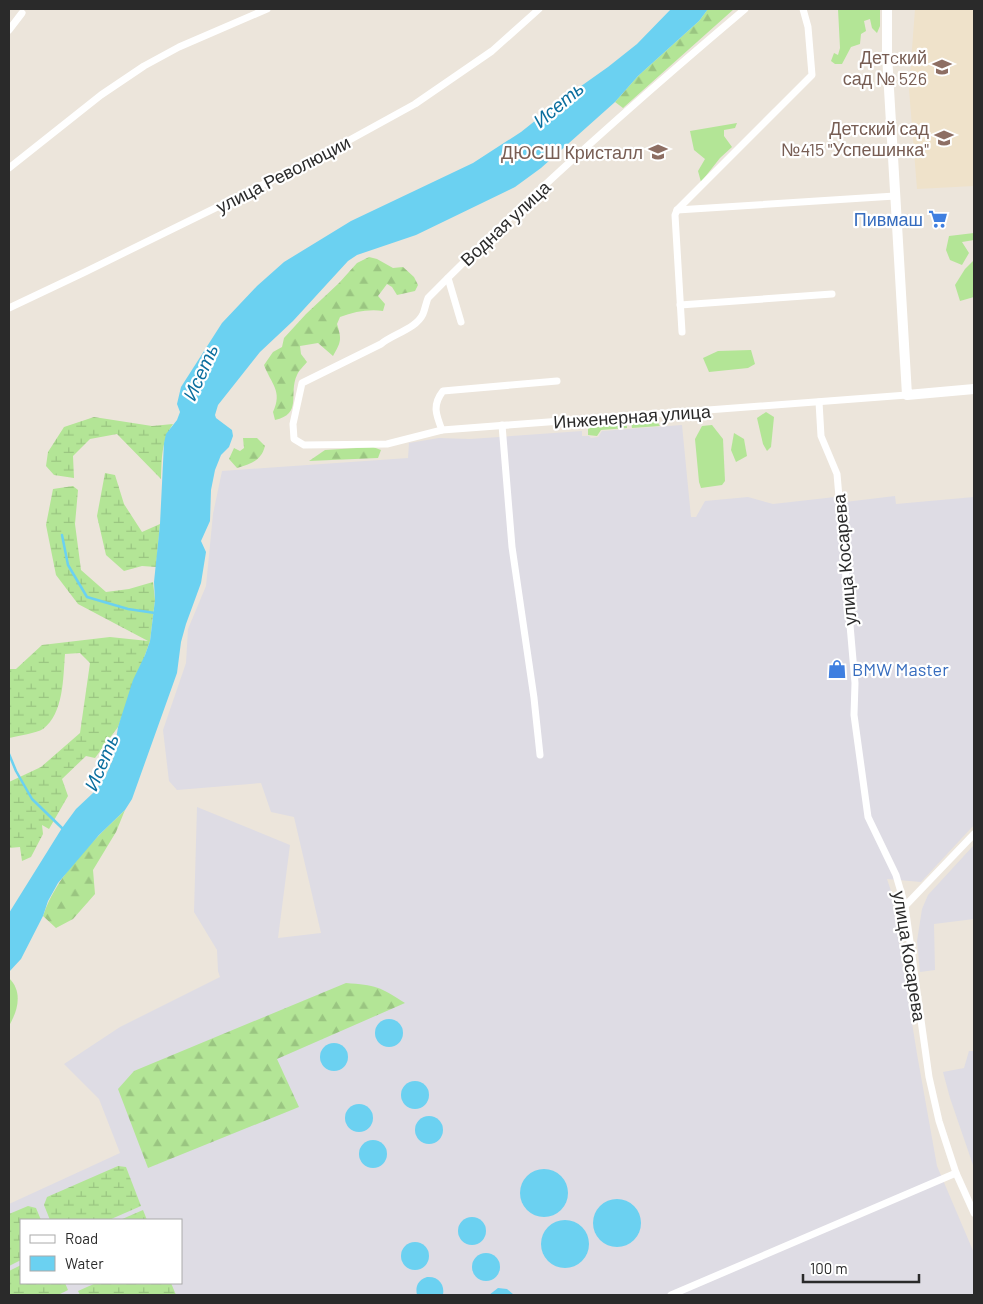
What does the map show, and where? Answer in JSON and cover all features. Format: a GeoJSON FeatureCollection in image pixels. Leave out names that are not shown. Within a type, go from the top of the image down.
{"type":"FeatureCollection","features":[{"type":"Feature","properties":{"kind":"street"},"geometry":{"type":"LineString","coordinates":[[9,168],[101,95],[144,66],[180,47],[266,9]]}},
{"type":"Feature","properties":{"kind":"street","name":"улица Революции"},"geometry":{"type":"LineString","coordinates":[[9,308],[315,159],[415,104],[492,51],[539,9]]}},
{"type":"Feature","properties":{"kind":"street","name":"Водная улица"},"geometry":{"type":"LineString","coordinates":[[294,439],[293,424],[302,383],[381,344],[389,337],[414,324],[423,315],[428,298],[517,210],[658,83],[745,9]]}},
{"type":"Feature","properties":{"kind":"street"},"geometry":{"type":"LineString","coordinates":[[682,332],[675,215],[677,210],[812,75],[808,27],[803,9]]}},
{"type":"Feature","properties":{"kind":"street"},"geometry":{"type":"LineString","coordinates":[[887,9],[886,55],[907,395]]}},
{"type":"Feature","properties":{"kind":"street"},"geometry":{"type":"LineString","coordinates":[[9,30],[22,13]]}},
{"type":"Feature","properties":{"kind":"street"},"geometry":{"type":"LineString","coordinates":[[677,210],[896,196]]}},
{"type":"Feature","properties":{"kind":"street"},"geometry":{"type":"LineString","coordinates":[[448,278],[461,322]]}},
{"type":"Feature","properties":{"kind":"street"},"geometry":{"type":"LineString","coordinates":[[680,305],[832,294]]}},
{"type":"Feature","properties":{"kind":"street"},"geometry":{"type":"LineString","coordinates":[[442,430],[436,414],[437,399],[443,391],[557,380]]}},
{"type":"Feature","properties":{"kind":"street","name":"Инженерная улица"},"geometry":{"type":"LineString","coordinates":[[294,439],[304,445],[388,444],[442,430],[974,389]]}},
{"type":"Feature","properties":{"kind":"street","name":"улица Косарева"},"geometry":{"type":"LineString","coordinates":[[819,402],[821,436],[837,474],[855,683],[854,714],[868,817],[896,875],[905,906],[929,1077],[939,1121],[956,1173],[974,1213]]}},
{"type":"Feature","properties":{"kind":"street"},"geometry":{"type":"LineString","coordinates":[[502,425],[512,547],[540,755]]}},
{"type":"Feature","properties":{"kind":"street"},"geometry":{"type":"LineString","coordinates":[[905,906],[974,834]]}},
{"type":"Feature","properties":{"kind":"street"},"geometry":{"type":"LineString","coordinates":[[671,1295],[956,1173]]}},
{"type":"Feature","properties":{"kind":"shaded area"},"geometry":{"type":"Polygon","coordinates":[[[915,9],[974,9],[974,186],[917,189],[909,89],[915,9]]]}},
{"type":"Feature","properties":{"kind":"shaded area"},"geometry":{"type":"Polygon","coordinates":[[[682,425],[691,517],[696,517],[705,501],[748,497],[773,504],[844,496],[845,502],[895,496],[896,504],[974,497],[974,825],[921,882],[887,879],[891,891],[937,1166],[974,1253],[974,1295],[9,1295],[9,1204],[120,1153],[99,1099],[64,1064],[120,1027],[220,977],[217,950],[194,912],[197,807],[290,845],[278,938],[321,933],[294,817],[271,812],[261,783],[177,790],[169,781],[163,730],[186,663],[188,629],[206,586],[213,514],[222,471],[408,458],[409,443],[439,438],[470,439],[582,431],[582,436],[598,437],[602,431],[682,425]]]}},
{"type":"Feature","properties":{"kind":"shaded area"},"geometry":{"type":"Polygon","coordinates":[[[974,845],[974,919],[934,924],[935,970],[920,972],[917,941],[922,909],[928,895],[974,845]]]}},
{"type":"Feature","properties":{"kind":"shaded area"},"geometry":{"type":"Polygon","coordinates":[[[969,1051],[974,1051],[974,1168],[943,1072],[964,1068],[969,1051]]]}},
{"type":"Feature","properties":{"kind":"green space"},"geometry":{"type":"Polygon","coordinates":[[[708,9],[734,9],[623,108],[615,102],[638,76],[699,21],[708,9]]]}},
{"type":"Feature","properties":{"kind":"green space"},"geometry":{"type":"Polygon","coordinates":[[[838,9],[880,9],[880,26],[877,33],[872,28],[870,19],[864,21],[866,31],[861,34],[860,44],[851,47],[842,64],[835,64],[831,61],[834,53],[838,55],[840,48],[838,9]]]}},
{"type":"Feature","properties":{"kind":"green space"},"geometry":{"type":"Polygon","coordinates":[[[737,123],[735,128],[724,130],[724,136],[732,147],[720,158],[701,182],[698,171],[705,159],[694,150],[690,131],[737,123]]]}},
{"type":"Feature","properties":{"kind":"green space"},"geometry":{"type":"Polygon","coordinates":[[[974,233],[974,240],[962,242],[969,253],[962,265],[950,260],[946,250],[949,236],[974,233]]]}},
{"type":"Feature","properties":{"kind":"green space"},"geometry":{"type":"Polygon","coordinates":[[[369,257],[377,259],[393,268],[403,267],[414,277],[418,285],[415,291],[397,295],[392,287],[387,284],[378,296],[385,304],[383,311],[361,311],[340,317],[337,324],[340,341],[333,356],[318,343],[300,346],[301,354],[307,362],[298,373],[295,382],[292,408],[284,417],[275,420],[273,412],[277,398],[275,388],[264,365],[273,352],[282,347],[284,338],[306,314],[357,263],[369,257]]]}},
{"type":"Feature","properties":{"kind":"green space"},"geometry":{"type":"Polygon","coordinates":[[[974,260],[974,297],[960,301],[955,285],[965,269],[974,260]]]}},
{"type":"Feature","properties":{"kind":"green space"},"geometry":{"type":"Polygon","coordinates":[[[751,350],[755,364],[748,368],[709,372],[703,358],[718,351],[751,350]]]}},
{"type":"Feature","properties":{"kind":"green space"},"geometry":{"type":"Polygon","coordinates":[[[766,412],[774,417],[771,447],[767,451],[763,444],[757,418],[766,412]]]}},
{"type":"Feature","properties":{"kind":"green space"},"geometry":{"type":"Polygon","coordinates":[[[94,417],[152,426],[173,424],[164,444],[161,479],[117,434],[90,439],[73,456],[74,478],[54,475],[46,466],[48,452],[64,427],[94,417]]]}},
{"type":"Feature","properties":{"kind":"green space"},"geometry":{"type":"Polygon","coordinates":[[[633,420],[656,420],[660,426],[632,428],[631,422],[633,420]]]}},
{"type":"Feature","properties":{"kind":"green space"},"geometry":{"type":"Polygon","coordinates":[[[624,421],[627,424],[627,428],[601,430],[597,436],[588,435],[588,426],[591,424],[624,421]]]}},
{"type":"Feature","properties":{"kind":"green space"},"geometry":{"type":"Polygon","coordinates":[[[712,425],[723,439],[725,481],[722,485],[701,488],[695,439],[702,426],[712,425]]]}},
{"type":"Feature","properties":{"kind":"green space"},"geometry":{"type":"Polygon","coordinates":[[[734,433],[744,439],[747,456],[736,462],[731,450],[734,433]]]}},
{"type":"Feature","properties":{"kind":"green space"},"geometry":{"type":"Polygon","coordinates":[[[243,438],[257,438],[265,446],[258,458],[251,463],[237,468],[229,459],[234,448],[240,451],[244,448],[243,438]]]}},
{"type":"Feature","properties":{"kind":"green space"},"geometry":{"type":"Polygon","coordinates":[[[373,447],[381,450],[378,458],[309,461],[325,450],[373,447]]]}},
{"type":"Feature","properties":{"kind":"green space"},"geometry":{"type":"Polygon","coordinates":[[[105,473],[115,475],[124,504],[142,532],[160,524],[156,567],[142,566],[124,571],[106,555],[97,516],[105,473]]]}},
{"type":"Feature","properties":{"kind":"green space"},"geometry":{"type":"Polygon","coordinates":[[[73,486],[78,490],[75,524],[81,570],[106,592],[129,589],[153,582],[155,600],[150,641],[118,727],[95,758],[86,756],[62,779],[68,796],[49,829],[42,825],[43,834],[31,857],[22,861],[20,847],[9,848],[9,782],[41,767],[80,733],[90,663],[80,653],[65,654],[63,684],[59,705],[50,722],[43,729],[9,738],[9,669],[16,669],[42,645],[110,637],[148,641],[78,604],[56,575],[46,525],[53,489],[73,486]]]}},
{"type":"Feature","properties":{"kind":"green space"},"geometry":{"type":"Polygon","coordinates":[[[125,810],[116,832],[93,870],[95,894],[73,919],[56,928],[43,916],[57,886],[101,833],[125,810]]]}},
{"type":"Feature","properties":{"kind":"green space"},"geometry":{"type":"Polygon","coordinates":[[[9,978],[16,989],[18,1001],[15,1014],[9,1026],[9,978]]]}},
{"type":"Feature","properties":{"kind":"green space"},"geometry":{"type":"Polygon","coordinates":[[[346,983],[377,988],[390,993],[405,1003],[277,1059],[299,1107],[148,1168],[118,1089],[134,1071],[346,983]]]}},
{"type":"Feature","properties":{"kind":"green space"},"geometry":{"type":"Polygon","coordinates":[[[118,1166],[126,1167],[141,1206],[111,1219],[50,1219],[44,1205],[47,1197],[118,1166]]]}},
{"type":"Feature","properties":{"kind":"green space"},"geometry":{"type":"Polygon","coordinates":[[[28,1206],[36,1208],[41,1219],[20,1219],[20,1260],[9,1266],[9,1214],[28,1206]]]}},
{"type":"Feature","properties":{"kind":"green space"},"geometry":{"type":"Polygon","coordinates":[[[143,1210],[147,1219],[122,1219],[143,1210]]]}},
{"type":"Feature","properties":{"kind":"green space"},"geometry":{"type":"Polygon","coordinates":[[[20,1266],[20,1284],[65,1284],[68,1290],[58,1295],[9,1295],[9,1271],[20,1266]]]}},
{"type":"Feature","properties":{"kind":"green space"},"geometry":{"type":"Polygon","coordinates":[[[94,1284],[171,1284],[176,1295],[80,1295],[78,1291],[94,1284]]]}},
{"type":"Feature","properties":{"kind":"water","name":"Исеть"},"geometry":{"type":"Polygon","coordinates":[[[671,9],[708,9],[699,21],[638,76],[615,102],[541,168],[515,187],[416,235],[357,255],[348,261],[293,321],[260,352],[218,405],[216,418],[232,430],[233,436],[229,447],[221,455],[215,470],[211,490],[210,521],[201,541],[206,552],[201,583],[181,642],[177,673],[132,799],[125,810],[99,835],[58,883],[21,959],[9,972],[9,913],[62,828],[76,809],[93,793],[105,777],[113,759],[118,727],[133,680],[150,641],[155,600],[154,582],[166,434],[177,420],[180,412],[177,404],[181,387],[222,323],[257,286],[284,262],[351,221],[473,163],[521,132],[637,44],[671,9]]]}},
{"type":"Feature","properties":{"kind":"water"},"geometry":{"type":"Polygon","coordinates":[[[389,1019],[399,1023],[403,1033],[399,1043],[389,1047],[379,1043],[375,1033],[379,1023],[389,1019]]]}},
{"type":"Feature","properties":{"kind":"water"},"geometry":{"type":"Polygon","coordinates":[[[334,1043],[344,1047],[348,1057],[344,1067],[334,1071],[324,1067],[320,1057],[324,1047],[334,1043]]]}},
{"type":"Feature","properties":{"kind":"water"},"geometry":{"type":"Polygon","coordinates":[[[415,1081],[425,1085],[429,1095],[425,1105],[415,1109],[405,1105],[401,1095],[405,1085],[415,1081]]]}},
{"type":"Feature","properties":{"kind":"water"},"geometry":{"type":"Polygon","coordinates":[[[359,1104],[369,1108],[373,1118],[369,1128],[359,1132],[349,1128],[345,1118],[349,1108],[359,1104]]]}},
{"type":"Feature","properties":{"kind":"water"},"geometry":{"type":"Polygon","coordinates":[[[429,1116],[439,1120],[443,1130],[439,1140],[429,1144],[419,1140],[415,1130],[419,1120],[429,1116]]]}},
{"type":"Feature","properties":{"kind":"water"},"geometry":{"type":"Polygon","coordinates":[[[373,1140],[383,1144],[387,1154],[383,1164],[373,1168],[363,1164],[359,1154],[363,1144],[373,1140]]]}},
{"type":"Feature","properties":{"kind":"water"},"geometry":{"type":"Polygon","coordinates":[[[544,1169],[553,1171],[561,1176],[566,1184],[568,1193],[566,1202],[561,1210],[553,1215],[544,1217],[535,1215],[527,1210],[522,1202],[520,1193],[522,1184],[527,1176],[535,1171],[544,1169]]]}},
{"type":"Feature","properties":{"kind":"water"},"geometry":{"type":"Polygon","coordinates":[[[617,1199],[626,1201],[634,1206],[639,1214],[641,1223],[639,1232],[634,1240],[626,1245],[617,1247],[608,1245],[600,1240],[595,1232],[593,1223],[595,1214],[600,1206],[608,1201],[617,1199]]]}},
{"type":"Feature","properties":{"kind":"water"},"geometry":{"type":"Polygon","coordinates":[[[472,1217],[482,1221],[486,1231],[482,1241],[472,1245],[462,1241],[458,1231],[462,1221],[472,1217]]]}},
{"type":"Feature","properties":{"kind":"water"},"geometry":{"type":"Polygon","coordinates":[[[565,1220],[574,1222],[582,1227],[587,1235],[589,1244],[587,1253],[582,1261],[574,1266],[565,1268],[556,1266],[548,1261],[543,1253],[541,1244],[543,1235],[548,1227],[556,1222],[565,1220]]]}},
{"type":"Feature","properties":{"kind":"water"},"geometry":{"type":"Polygon","coordinates":[[[415,1242],[425,1246],[429,1256],[425,1266],[415,1270],[405,1266],[401,1256],[405,1246],[415,1242]]]}},
{"type":"Feature","properties":{"kind":"water"},"geometry":{"type":"Polygon","coordinates":[[[486,1253],[496,1257],[500,1267],[496,1277],[486,1281],[476,1277],[472,1267],[476,1257],[486,1253]]]}},
{"type":"Feature","properties":{"kind":"water"},"geometry":{"type":"Polygon","coordinates":[[[427,1277],[437,1279],[442,1284],[443,1295],[417,1295],[416,1289],[418,1284],[427,1277]]]}},
{"type":"Feature","properties":{"kind":"water"},"geometry":{"type":"Polygon","coordinates":[[[498,1288],[507,1289],[514,1295],[489,1295],[498,1288]]]}},
{"type":"Feature","properties":{"kind":"waterway"},"geometry":{"type":"LineString","coordinates":[[62,535],[68,565],[87,597],[128,609],[155,613]]}},
{"type":"Feature","properties":{"kind":"waterway"},"geometry":{"type":"LineString","coordinates":[[9,754],[16,771],[32,799],[63,829]]}},
{"type":"Feature","properties":{"kind":"place","name":"Детcкий сад № 526"},"geometry":{"type":"Point","coordinates":[942,67]}},
{"type":"Feature","properties":{"kind":"place","name":"Детский сад №415 \"Успешинка\""},"geometry":{"type":"Point","coordinates":[944,138]}},
{"type":"Feature","properties":{"kind":"place","name":"ДЮСШ Кристалл"},"geometry":{"type":"Point","coordinates":[658,152]}},
{"type":"Feature","properties":{"kind":"place","name":"Пивмаш"},"geometry":{"type":"Point","coordinates":[938,219]}},
{"type":"Feature","properties":{"kind":"place","name":"BMW Master"},"geometry":{"type":"Point","coordinates":[837,669]}}]}
